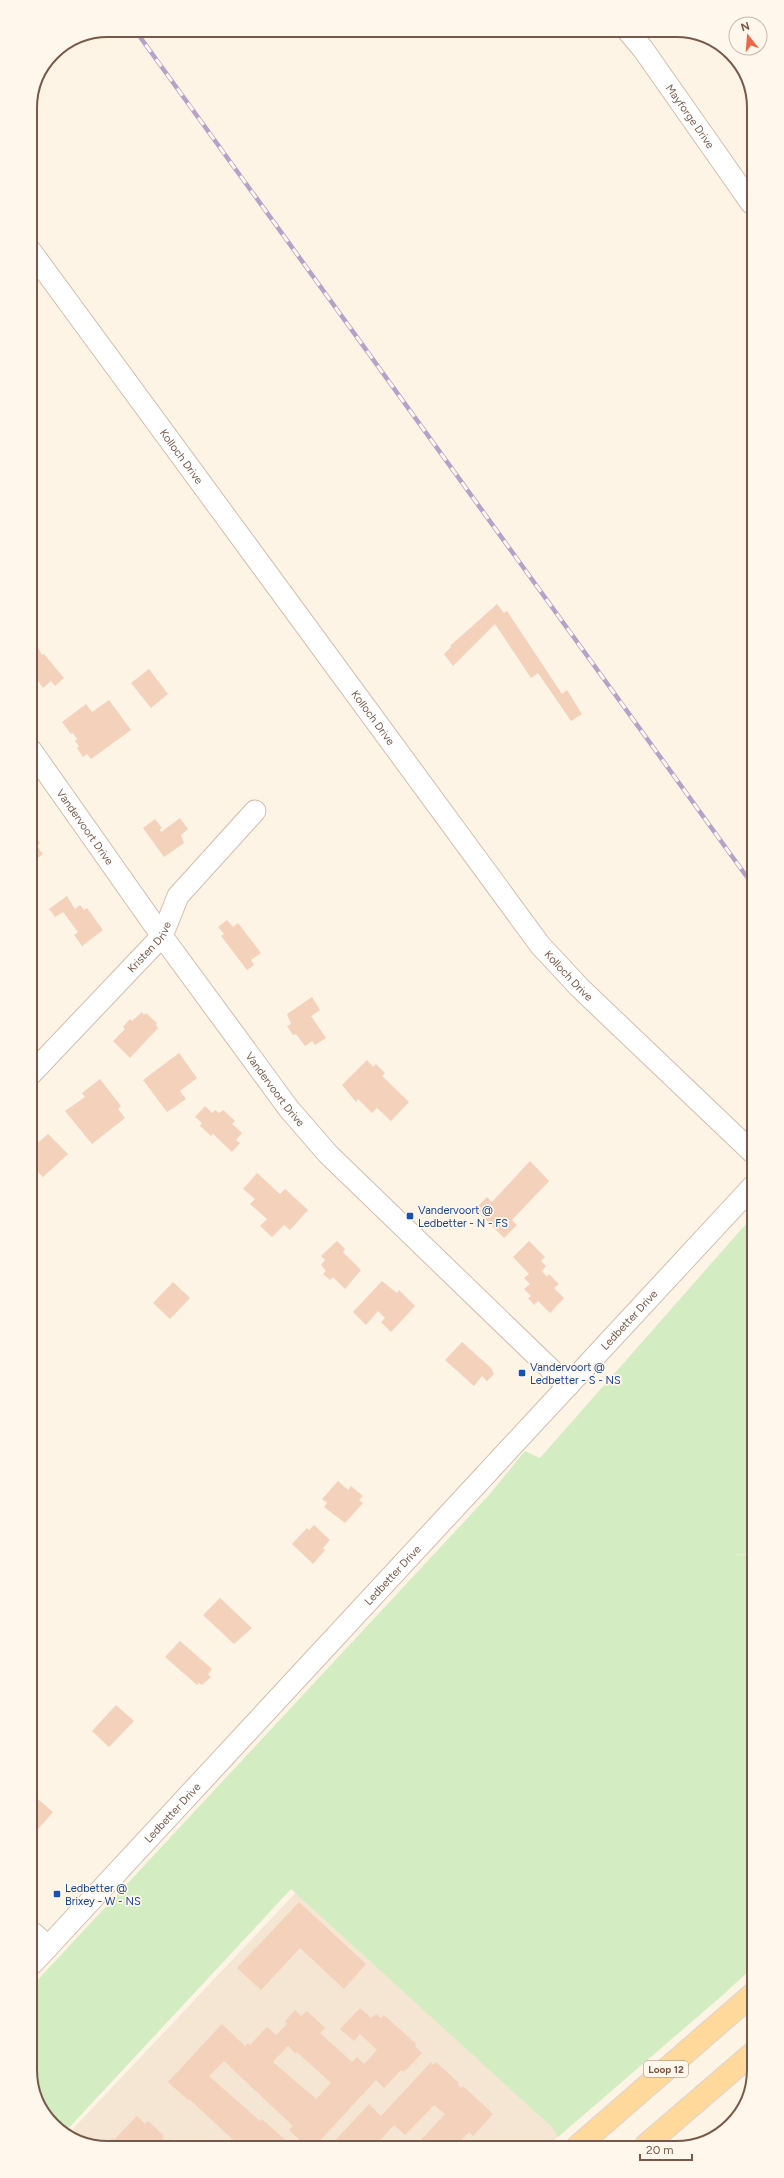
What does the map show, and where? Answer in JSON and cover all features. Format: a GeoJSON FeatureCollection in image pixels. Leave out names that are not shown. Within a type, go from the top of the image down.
{"type":"FeatureCollection","features":[{"type":"Feature","properties":{"kind":"main road","name":"Loop 12"},"geometry":{"type":"LineString","coordinates":[[584,2141],[747,1999]]}},
{"type":"Feature","properties":{"kind":"main road"},"geometry":{"type":"LineString","coordinates":[[652,2141],[747,2058]]}},
{"type":"Feature","properties":{"kind":"street","name":"Mayforge Drive"},"geometry":{"type":"LineString","coordinates":[[632,37],[747,197]]}},
{"type":"Feature","properties":{"kind":"street","name":"Kolloch Drive"},"geometry":{"type":"LineString","coordinates":[[37,260],[540,945],[580,988],[747,1147]]}},
{"type":"Feature","properties":{"kind":"street","name":"Vandervoort Drive"},"geometry":{"type":"LineString","coordinates":[[37,759],[162,936],[289,1109],[328,1154],[568,1386]]}},
{"type":"Feature","properties":{"kind":"street","name":"Kristen Drive"},"geometry":{"type":"LineString","coordinates":[[37,1068],[162,936],[178,896],[255,811]]}},
{"type":"Feature","properties":{"kind":"street","name":"Ledbetter Drive"},"geometry":{"type":"LineString","coordinates":[[37,1959],[747,1192]]}},
{"type":"Feature","properties":{"kind":"street"},"geometry":{"type":"LineString","coordinates":[[37,1937],[48,1947]]}},
{"type":"Feature","properties":{"kind":"shaded area"},"geometry":{"type":"Polygon","coordinates":[[[302,1886],[561,2134],[553,2141],[103,2141],[81,2136],[74,2132],[75,2131],[73,2129],[302,1886]]]}},
{"type":"Feature","properties":{"kind":"green space"},"geometry":{"type":"Polygon","coordinates":[[[747,1223],[747,1554],[732,1555],[747,1555],[747,1973],[558,2137],[553,2128],[291,1889],[68,2128],[55,2117],[49,2109],[39,2088],[37,2070],[37,1981],[489,1495],[525,1451],[540,1458],[747,1223]]]}},
{"type":"Feature","properties":{"kind":"building"},"geometry":{"type":"Polygon","coordinates":[[[497,604],[504,613],[507,611],[562,694],[567,690],[582,714],[571,721],[538,673],[531,678],[495,624],[453,666],[444,654],[451,647],[450,646],[497,604]]]}},
{"type":"Feature","properties":{"kind":"building"},"geometry":{"type":"Polygon","coordinates":[[[37,646],[42,655],[44,654],[64,678],[55,686],[51,681],[43,688],[37,680],[37,646]]]}},
{"type":"Feature","properties":{"kind":"building"},"geometry":{"type":"Polygon","coordinates":[[[149,669],[168,694],[151,708],[131,683],[149,669]]]}},
{"type":"Feature","properties":{"kind":"building"},"geometry":{"type":"Polygon","coordinates":[[[109,700],[131,730],[91,759],[87,754],[83,757],[77,748],[79,746],[75,741],[77,739],[62,722],[86,704],[92,712],[109,700]]]}},
{"type":"Feature","properties":{"kind":"building"},"geometry":{"type":"Polygon","coordinates":[[[180,818],[188,829],[181,835],[184,843],[164,857],[143,828],[155,819],[162,828],[160,829],[161,832],[180,818]]]}},
{"type":"Feature","properties":{"kind":"building"},"geometry":{"type":"Polygon","coordinates":[[[37,839],[40,843],[37,846],[37,839]]]}},
{"type":"Feature","properties":{"kind":"building"},"geometry":{"type":"Polygon","coordinates":[[[37,846],[43,854],[37,858],[37,846]]]}},
{"type":"Feature","properties":{"kind":"building"},"geometry":{"type":"Polygon","coordinates":[[[67,896],[75,909],[80,905],[84,910],[87,908],[103,930],[82,946],[74,935],[78,932],[63,912],[55,917],[49,909],[67,896]]]}},
{"type":"Feature","properties":{"kind":"building"},"geometry":{"type":"Polygon","coordinates":[[[227,920],[233,927],[238,923],[261,953],[251,960],[254,965],[247,970],[221,936],[224,934],[218,927],[227,920]]]}},
{"type":"Feature","properties":{"kind":"building"},"geometry":{"type":"Polygon","coordinates":[[[312,997],[320,1010],[311,1016],[326,1038],[315,1045],[312,1041],[305,1046],[296,1034],[293,1035],[287,1026],[291,1024],[287,1014],[312,997]]]}},
{"type":"Feature","properties":{"kind":"building"},"geometry":{"type":"Polygon","coordinates":[[[142,1012],[144,1015],[146,1013],[157,1023],[156,1025],[158,1028],[130,1058],[113,1041],[125,1029],[123,1027],[130,1019],[132,1021],[142,1012]]]}},
{"type":"Feature","properties":{"kind":"building"},"geometry":{"type":"Polygon","coordinates":[[[179,1053],[197,1078],[180,1091],[186,1099],[167,1112],[143,1080],[179,1053]]]}},
{"type":"Feature","properties":{"kind":"building"},"geometry":{"type":"Polygon","coordinates":[[[367,1060],[373,1067],[376,1064],[385,1073],[382,1076],[409,1102],[391,1121],[377,1108],[372,1113],[358,1099],[356,1102],[342,1085],[367,1060]]]}},
{"type":"Feature","properties":{"kind":"building"},"geometry":{"type":"Polygon","coordinates":[[[100,1079],[121,1106],[118,1109],[125,1118],[92,1144],[65,1111],[85,1097],[82,1093],[100,1079]]]}},
{"type":"Feature","properties":{"kind":"building"},"geometry":{"type":"Polygon","coordinates":[[[205,1106],[212,1113],[215,1110],[219,1113],[223,1110],[235,1121],[232,1124],[242,1133],[236,1140],[240,1143],[232,1152],[213,1134],[211,1136],[200,1126],[202,1123],[195,1117],[205,1106]]]}},
{"type":"Feature","properties":{"kind":"building"},"geometry":{"type":"Polygon","coordinates":[[[48,1134],[68,1154],[43,1177],[38,1172],[37,1173],[37,1143],[48,1134]]]}},
{"type":"Feature","properties":{"kind":"building"},"geometry":{"type":"Polygon","coordinates":[[[530,1161],[549,1181],[512,1220],[517,1225],[504,1238],[475,1209],[487,1197],[492,1202],[530,1161]]]}},
{"type":"Feature","properties":{"kind":"building"},"geometry":{"type":"Polygon","coordinates":[[[257,1173],[280,1194],[285,1189],[308,1210],[290,1230],[284,1225],[272,1237],[260,1226],[267,1219],[250,1204],[255,1199],[243,1189],[257,1173]]]}},
{"type":"Feature","properties":{"kind":"building"},"geometry":{"type":"Polygon","coordinates":[[[337,1241],[345,1249],[343,1252],[361,1270],[345,1289],[333,1277],[330,1280],[323,1274],[326,1271],[321,1265],[325,1260],[321,1256],[337,1241]]]}},
{"type":"Feature","properties":{"kind":"building"},"geometry":{"type":"Polygon","coordinates":[[[529,1241],[545,1257],[541,1261],[546,1266],[542,1271],[547,1277],[549,1274],[559,1284],[554,1288],[564,1298],[550,1313],[538,1301],[534,1305],[528,1298],[531,1296],[524,1289],[530,1284],[524,1278],[529,1274],[513,1257],[529,1241]]]}},
{"type":"Feature","properties":{"kind":"building"},"geometry":{"type":"Polygon","coordinates":[[[382,1281],[397,1293],[399,1290],[415,1306],[391,1332],[381,1322],[385,1318],[378,1311],[366,1325],[353,1312],[382,1281]]]}},
{"type":"Feature","properties":{"kind":"building"},"geometry":{"type":"Polygon","coordinates":[[[173,1282],[190,1298],[170,1319],[153,1303],[173,1282]]]}},
{"type":"Feature","properties":{"kind":"building"},"geometry":{"type":"Polygon","coordinates":[[[462,1342],[491,1368],[494,1374],[487,1381],[482,1376],[474,1386],[445,1360],[462,1342]]]}},
{"type":"Feature","properties":{"kind":"building"},"geometry":{"type":"Polygon","coordinates":[[[338,1481],[348,1490],[351,1486],[363,1496],[359,1500],[363,1503],[345,1523],[324,1507],[327,1503],[322,1499],[338,1481]]]}},
{"type":"Feature","properties":{"kind":"building"},"geometry":{"type":"Polygon","coordinates":[[[314,1525],[330,1540],[323,1548],[325,1550],[313,1564],[292,1544],[307,1528],[309,1530],[314,1525]]]}},
{"type":"Feature","properties":{"kind":"building"},"geometry":{"type":"Polygon","coordinates":[[[220,1598],[252,1628],[234,1644],[203,1615],[220,1598]]]}},
{"type":"Feature","properties":{"kind":"building"},"geometry":{"type":"Polygon","coordinates":[[[180,1641],[212,1669],[208,1674],[211,1677],[202,1685],[199,1683],[197,1685],[165,1657],[180,1641]]]}},
{"type":"Feature","properties":{"kind":"building"},"geometry":{"type":"Polygon","coordinates":[[[116,1705],[134,1721],[109,1747],[92,1731],[116,1705]]]}},
{"type":"Feature","properties":{"kind":"building"},"geometry":{"type":"Polygon","coordinates":[[[37,1798],[53,1812],[37,1830],[37,1798]]]}},
{"type":"Feature","properties":{"kind":"building"},"geometry":{"type":"Polygon","coordinates":[[[299,1902],[366,1964],[344,1989],[300,1948],[261,1990],[237,1968],[299,1902]]]}},
{"type":"Feature","properties":{"kind":"building"},"geometry":{"type":"Polygon","coordinates":[[[360,2008],[371,2018],[376,2014],[381,2018],[384,2015],[416,2044],[415,2046],[422,2053],[404,2072],[401,2070],[384,2088],[376,2080],[320,2141],[301,2141],[289,2130],[293,2126],[224,2061],[209,2076],[260,2121],[262,2119],[286,2141],[234,2141],[189,2099],[188,2100],[168,2082],[222,2024],[245,2046],[248,2043],[250,2045],[267,2027],[276,2035],[287,2024],[285,2021],[295,2010],[301,2016],[307,2011],[325,2028],[320,2033],[352,2062],[357,2057],[364,2064],[377,2050],[360,2034],[354,2041],[340,2029],[360,2008]],[[288,2046],[273,2062],[316,2099],[331,2083],[297,2052],[296,2054],[288,2046]]]}},
{"type":"Feature","properties":{"kind":"building"},"geometry":{"type":"Polygon","coordinates":[[[431,2062],[433,2065],[436,2062],[459,2083],[458,2085],[461,2088],[463,2086],[493,2114],[473,2136],[469,2132],[461,2141],[420,2141],[445,2114],[434,2105],[405,2135],[394,2125],[379,2141],[335,2141],[369,2104],[381,2116],[431,2062]]]}},
{"type":"Feature","properties":{"kind":"building"},"geometry":{"type":"Polygon","coordinates":[[[137,2116],[145,2124],[148,2121],[164,2136],[162,2138],[165,2141],[109,2141],[112,2138],[114,2140],[137,2116]]]}},
{"type":"Feature","properties":{"kind":"railway"},"geometry":{"type":"LineString","coordinates":[[140,37],[747,877]]}},
{"type":"Feature","properties":{"kind":"place","name":"Vandervoort @ Ledbetter - N - FS"},"geometry":{"type":"Point","coordinates":[410,1216]}},
{"type":"Feature","properties":{"kind":"place","name":"Vandervoort @ Ledbetter - S - NS"},"geometry":{"type":"Point","coordinates":[522,1373]}},
{"type":"Feature","properties":{"kind":"place","name":"Ledbetter @ Brixey - W - NS"},"geometry":{"type":"Point","coordinates":[57,1894]}}]}
